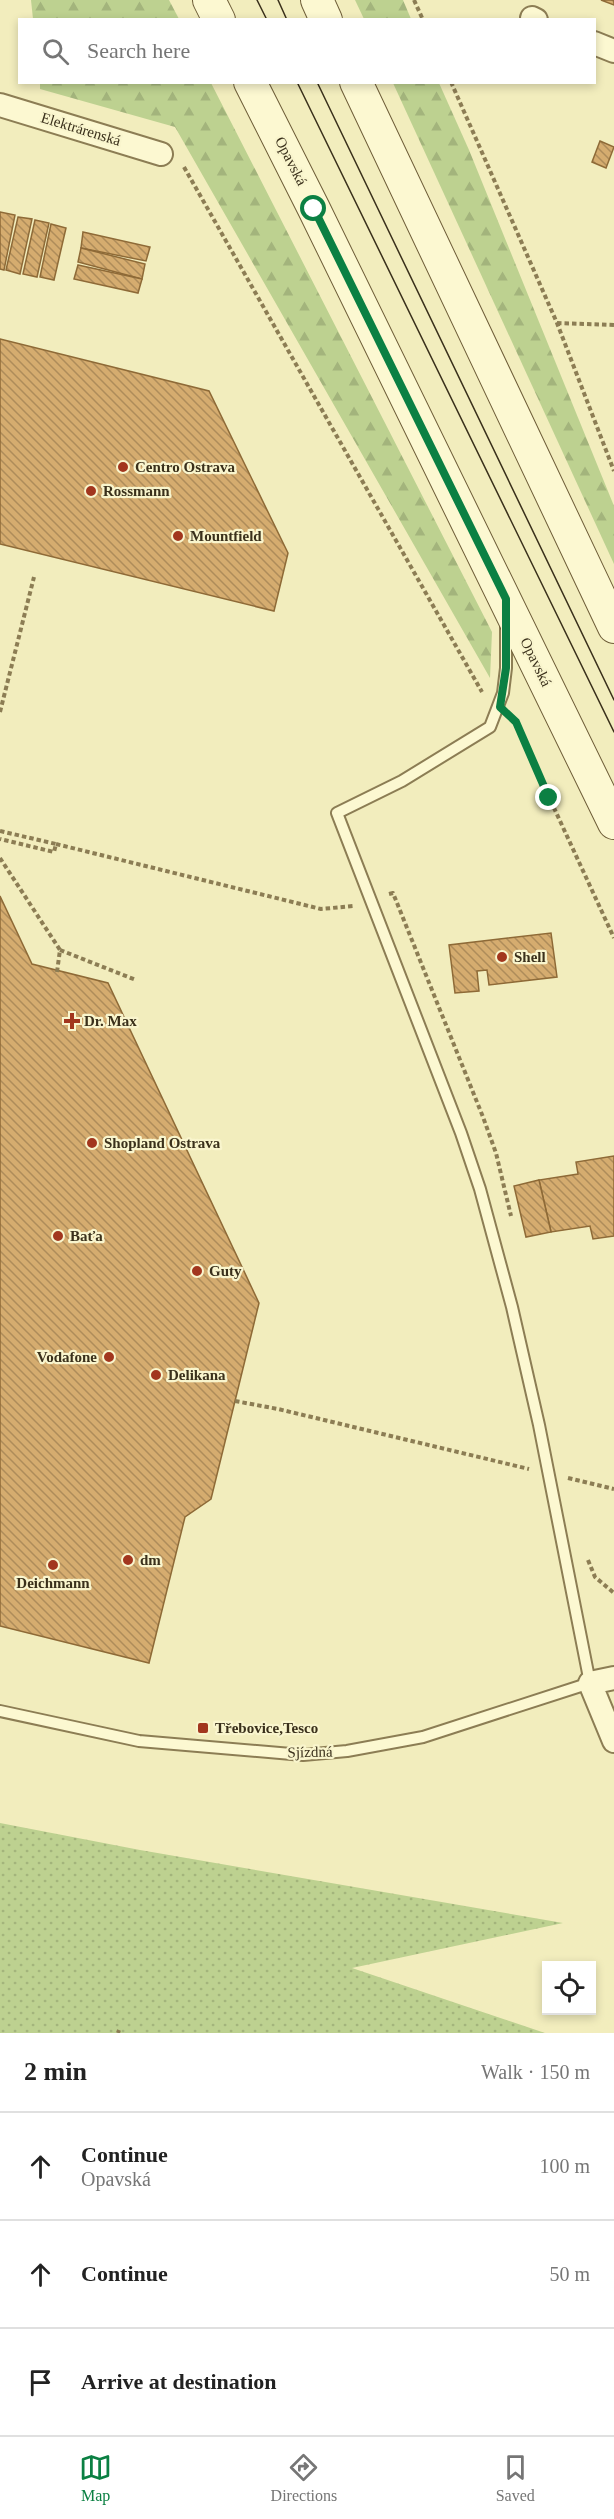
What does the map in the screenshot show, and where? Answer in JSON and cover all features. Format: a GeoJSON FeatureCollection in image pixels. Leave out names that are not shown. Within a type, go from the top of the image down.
{"type":"FeatureCollection","features":[{"type":"Feature","properties":{"kind":"main road"},"geometry":{"type":"LineString","coordinates":[[209,0],[218,18]]}},
{"type":"Feature","properties":{"kind":"main road"},"geometry":{"type":"LineString","coordinates":[[317,0],[325,18]]}},
{"type":"Feature","properties":{"kind":"main road","name":"Opavská"},"geometry":{"type":"LineString","coordinates":[[251,84],[506,599],[614,823]]}},
{"type":"Feature","properties":{"kind":"main road"},"geometry":{"type":"LineString","coordinates":[[357,84],[614,627]]}},
{"type":"Feature","properties":{"kind":"street"},"geometry":{"type":"LineString","coordinates":[[596,44],[614,51]]}},
{"type":"Feature","properties":{"kind":"street","name":"Elektrárenská"},"geometry":{"type":"LineString","coordinates":[[0,105],[161,154]]}},
{"type":"Feature","properties":{"kind":"street","name":"Sjízdná"},"geometry":{"type":"LineString","coordinates":[[590,1683],[614,1678]]}},
{"type":"Feature","properties":{"kind":"street"},"geometry":{"type":"LineString","coordinates":[[590,1683],[614,1741]]}},
{"type":"Feature","properties":{"kind":"lane"},"geometry":{"type":"LineString","coordinates":[[506,599],[506,668],[500,707],[490,727],[402,781],[337,813],[457,1122],[480,1189],[512,1307],[550,1474],[590,1683]]}},
{"type":"Feature","properties":{"kind":"lane","name":"Sjízdná"},"geometry":{"type":"LineString","coordinates":[[0,1711],[140,1742],[303,1755],[356,1750],[423,1737],[590,1683]]}},
{"type":"Feature","properties":{"kind":"path"},"geometry":{"type":"LineString","coordinates":[[414,0],[422,18]]}},
{"type":"Feature","properties":{"kind":"path"},"geometry":{"type":"LineString","coordinates":[[452,84],[557,323],[614,471]]}},
{"type":"Feature","properties":{"kind":"path"},"geometry":{"type":"LineString","coordinates":[[161,154],[181,163],[199,191],[480,690],[516,722],[614,938]]}},
{"type":"Feature","properties":{"kind":"path"},"geometry":{"type":"LineString","coordinates":[[557,323],[614,325]]}},
{"type":"Feature","properties":{"kind":"path"},"geometry":{"type":"LineString","coordinates":[[0,712],[34,577]]}},
{"type":"Feature","properties":{"kind":"path"},"geometry":{"type":"LineString","coordinates":[[0,831],[321,909],[354,906]]}},
{"type":"Feature","properties":{"kind":"path"},"geometry":{"type":"LineString","coordinates":[[0,839],[54,852],[56,844]]}},
{"type":"Feature","properties":{"kind":"path"},"geometry":{"type":"LineString","coordinates":[[0,858],[60,950],[136,980]]}},
{"type":"Feature","properties":{"kind":"path"},"geometry":{"type":"LineString","coordinates":[[57,972],[60,950]]}},
{"type":"Feature","properties":{"kind":"path"},"geometry":{"type":"LineString","coordinates":[[235,1401],[278,1409],[614,1489]]}},
{"type":"Feature","properties":{"kind":"path"},"geometry":{"type":"LineString","coordinates":[[569,1479],[572,1488]]}},
{"type":"Feature","properties":{"kind":"path"},"geometry":{"type":"LineString","coordinates":[[585,1554],[595,1577],[614,1593]]}},
{"type":"Feature","properties":{"kind":"green space"},"geometry":{"type":"Polygon","coordinates":[[[31,0],[169,0],[178,18],[33,18],[31,0]]]}},
{"type":"Feature","properties":{"kind":"green space"},"geometry":{"type":"Polygon","coordinates":[[[355,0],[403,0],[411,18],[364,18],[355,0]]]}},
{"type":"Feature","properties":{"kind":"green space"},"geometry":{"type":"Polygon","coordinates":[[[40,84],[212,84],[492,632],[490,678],[175,127],[40,89],[40,84]]]}},
{"type":"Feature","properties":{"kind":"green space"},"geometry":{"type":"Polygon","coordinates":[[[393,84],[439,84],[469,150],[614,506],[614,564],[393,84]]]}},
{"type":"Feature","properties":{"kind":"green space"},"geometry":{"type":"Polygon","coordinates":[[[0,1823],[140,1850],[563,1923],[352,1968],[545,2033],[0,2033],[0,1823]]]}},
{"type":"Feature","properties":{"kind":"building"},"geometry":{"type":"Polygon","coordinates":[[[601,0],[614,0],[614,5],[601,0]]]}},
{"type":"Feature","properties":{"kind":"building"},"geometry":{"type":"Polygon","coordinates":[[[600,141],[614,147],[606,168],[592,162],[600,141]]]}},
{"type":"Feature","properties":{"kind":"building"},"geometry":{"type":"Polygon","coordinates":[[[0,212],[15,215],[4,270],[0,269],[0,212]]]}},
{"type":"Feature","properties":{"kind":"building"},"geometry":{"type":"Polygon","coordinates":[[[18,217],[32,219],[20,274],[6,270],[18,217]]]}},
{"type":"Feature","properties":{"kind":"building"},"geometry":{"type":"Polygon","coordinates":[[[35,220],[49,223],[37,277],[23,274],[35,220]]]}},
{"type":"Feature","properties":{"kind":"building"},"geometry":{"type":"Polygon","coordinates":[[[51,224],[66,228],[54,280],[40,277],[51,224]]]}},
{"type":"Feature","properties":{"kind":"building"},"geometry":{"type":"Polygon","coordinates":[[[83,232],[150,247],[146,261],[81,248],[83,232]]]}},
{"type":"Feature","properties":{"kind":"building"},"geometry":{"type":"Polygon","coordinates":[[[81,248],[145,264],[142,279],[78,262],[81,248]]]}},
{"type":"Feature","properties":{"kind":"building"},"geometry":{"type":"Polygon","coordinates":[[[78,265],[142,279],[138,293],[74,279],[78,265]]]}},
{"type":"Feature","properties":{"kind":"building","name":"Centro Ostrava"},"geometry":{"type":"Polygon","coordinates":[[[0,339],[209,391],[288,553],[274,611],[0,544],[0,339]]]}},
{"type":"Feature","properties":{"kind":"building","name":"Shopland Ostrava"},"geometry":{"type":"Polygon","coordinates":[[[0,896],[32,964],[108,983],[259,1303],[211,1499],[185,1517],[149,1663],[0,1626],[0,896]]]}},
{"type":"Feature","properties":{"kind":"building","name":"Shell"},"geometry":{"type":"Polygon","coordinates":[[[551,933],[557,977],[489,985],[487,970],[477,971],[479,991],[455,993],[449,945],[551,933]]]}},
{"type":"Feature","properties":{"kind":"building"},"geometry":{"type":"Polygon","coordinates":[[[614,1156],[614,1236],[593,1239],[590,1226],[551,1232],[539,1180],[578,1174],[576,1162],[614,1156]]]}},
{"type":"Feature","properties":{"kind":"building"},"geometry":{"type":"Polygon","coordinates":[[[539,1180],[551,1232],[526,1237],[514,1186],[539,1180]]]}},
{"type":"Feature","properties":{"kind":"tram line"},"geometry":{"type":"LineString","coordinates":[[257,0],[266,18]]}},
{"type":"Feature","properties":{"kind":"tram line"},"geometry":{"type":"LineString","coordinates":[[278,0],[286,18]]}},
{"type":"Feature","properties":{"kind":"tram line"},"geometry":{"type":"LineString","coordinates":[[298,84],[614,732]]}},
{"type":"Feature","properties":{"kind":"tram line"},"geometry":{"type":"LineString","coordinates":[[318,84],[614,700]]}},
{"type":"Feature","properties":{"kind":"place","name":"Centro Ostrava"},"geometry":{"type":"Point","coordinates":[123,467]}},
{"type":"Feature","properties":{"kind":"place","name":"Rossmann"},"geometry":{"type":"Point","coordinates":[91,491]}},
{"type":"Feature","properties":{"kind":"place","name":"Mountfield"},"geometry":{"type":"Point","coordinates":[178,536]}},
{"type":"Feature","properties":{"kind":"place","name":"Shell"},"geometry":{"type":"Point","coordinates":[502,957]}},
{"type":"Feature","properties":{"kind":"place","name":"Dr. Max"},"geometry":{"type":"Point","coordinates":[72,1021]}},
{"type":"Feature","properties":{"kind":"place","name":"Shopland Ostrava"},"geometry":{"type":"Point","coordinates":[92,1143]}},
{"type":"Feature","properties":{"kind":"place","name":"Baťa"},"geometry":{"type":"Point","coordinates":[58,1236]}},
{"type":"Feature","properties":{"kind":"place","name":"Guty"},"geometry":{"type":"Point","coordinates":[197,1271]}},
{"type":"Feature","properties":{"kind":"place","name":"Vodafone"},"geometry":{"type":"Point","coordinates":[109,1357]}},
{"type":"Feature","properties":{"kind":"place","name":"Delikana"},"geometry":{"type":"Point","coordinates":[156,1375]}},
{"type":"Feature","properties":{"kind":"place","name":"dm"},"geometry":{"type":"Point","coordinates":[128,1560]}},
{"type":"Feature","properties":{"kind":"place","name":"Deichmann"},"geometry":{"type":"Point","coordinates":[53,1565]}},
{"type":"Feature","properties":{"kind":"place","name":"Třebovice,Tesco"},"geometry":{"type":"Point","coordinates":[203,1728]}},
{"type":"Feature","properties":{"kind":"route"},"geometry":{"type":"LineString","coordinates":[[314,209],[506,599],[506,668],[500,707],[516,722],[549,798]]}}]}
